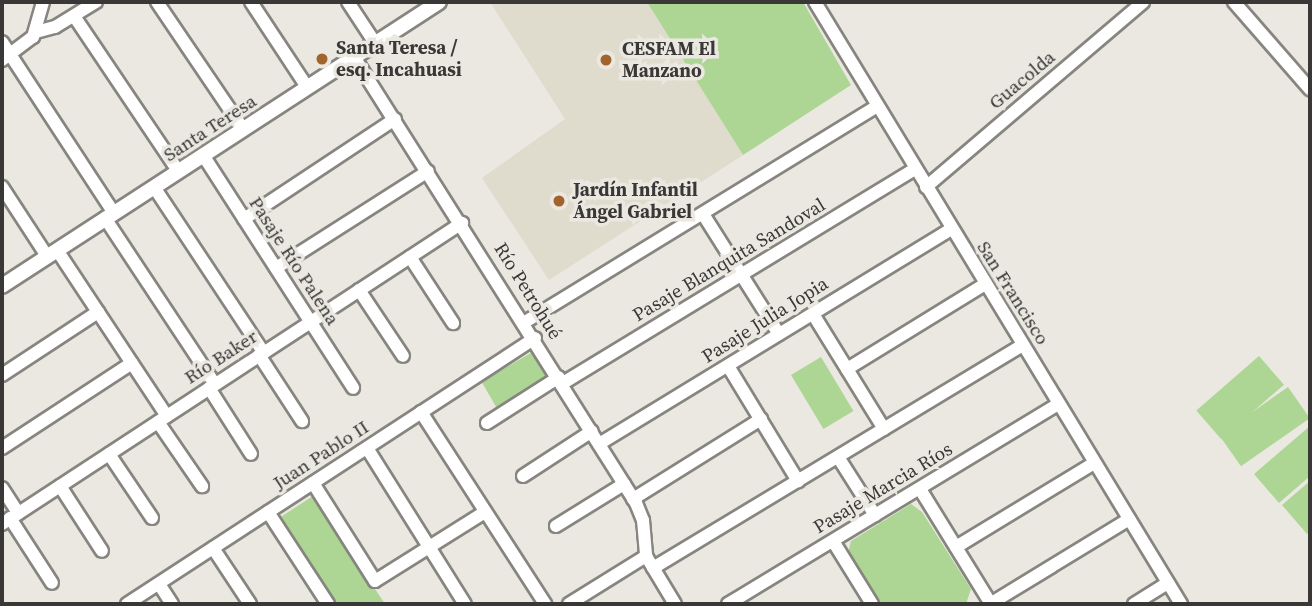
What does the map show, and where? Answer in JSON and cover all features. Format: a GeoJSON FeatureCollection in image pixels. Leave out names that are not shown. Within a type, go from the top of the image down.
{"type":"FeatureCollection","features":[{"type":"Feature","properties":{"kind":"street"},"geometry":{"type":"LineString","coordinates":[[36,32],[43,2]]}},
{"type":"Feature","properties":{"kind":"street"},"geometry":{"type":"LineString","coordinates":[[6,57],[36,32],[74,16],[96,2]]}},
{"type":"Feature","properties":{"kind":"street"},"geometry":{"type":"LineString","coordinates":[[157,2],[243,129]]}},
{"type":"Feature","properties":{"kind":"street"},"geometry":{"type":"LineString","coordinates":[[251,2],[307,87]]}},
{"type":"Feature","properties":{"kind":"street"},"geometry":{"type":"LineString","coordinates":[[348,2],[375,43]]}},
{"type":"Feature","properties":{"kind":"street","name":"Santa Teresa"},"geometry":{"type":"LineString","coordinates":[[2,286],[437,2]]}},
{"type":"Feature","properties":{"kind":"street","name":"San Francisco"},"geometry":{"type":"LineString","coordinates":[[814,2],[1181,604]]}},
{"type":"Feature","properties":{"kind":"street","name":"Guacolda"},"geometry":{"type":"LineString","coordinates":[[926,187],[1143,2]]}},
{"type":"Feature","properties":{"kind":"street"},"geometry":{"type":"LineString","coordinates":[[1234,2],[1310,89]]}},
{"type":"Feature","properties":{"kind":"street"},"geometry":{"type":"LineString","coordinates":[[74,16],[178,171]]}},
{"type":"Feature","properties":{"kind":"street"},"geometry":{"type":"LineString","coordinates":[[2,42],[6,57],[110,216],[251,454]]}},
{"type":"Feature","properties":{"kind":"street","name":"Río Petrohué"},"geometry":{"type":"LineString","coordinates":[[354,57],[526,323],[633,499],[643,520],[646,556]]}},
{"type":"Feature","properties":{"kind":"street"},"geometry":{"type":"LineString","coordinates":[[526,323],[877,106]]}},
{"type":"Feature","properties":{"kind":"street"},"geometry":{"type":"LineString","coordinates":[[244,219],[395,119]]}},
{"type":"Feature","properties":{"kind":"street","name":"Pasaje Río Palena"},"geometry":{"type":"LineString","coordinates":[[203,155],[353,388]]}},
{"type":"Feature","properties":{"kind":"street","name":"Pasaje Blanquita Sandoval"},"geometry":{"type":"LineString","coordinates":[[486,424],[742,275],[915,169]]}},
{"type":"Feature","properties":{"kind":"street"},"geometry":{"type":"LineString","coordinates":[[276,268],[428,171]]}},
{"type":"Feature","properties":{"kind":"street"},"geometry":{"type":"LineString","coordinates":[[2,187],[98,313],[132,363],[202,486]]}},
{"type":"Feature","properties":{"kind":"street"},"geometry":{"type":"LineString","coordinates":[[154,187],[302,421]]}},
{"type":"Feature","properties":{"kind":"street"},"geometry":{"type":"LineString","coordinates":[[704,214],[779,334]]}},
{"type":"Feature","properties":{"kind":"street","name":"Río Baker"},"geometry":{"type":"LineString","coordinates":[[10,518],[462,223]]}},
{"type":"Feature","properties":{"kind":"street","name":"Pasaje Julia Jopia"},"geometry":{"type":"LineString","coordinates":[[599,444],[951,229]]}},
{"type":"Feature","properties":{"kind":"street"},"geometry":{"type":"LineString","coordinates":[[410,257],[453,323]]}},
{"type":"Feature","properties":{"kind":"street"},"geometry":{"type":"LineString","coordinates":[[847,369],[985,285]]}},
{"type":"Feature","properties":{"kind":"street"},"geometry":{"type":"LineString","coordinates":[[359,290],[403,356]]}},
{"type":"Feature","properties":{"kind":"street"},"geometry":{"type":"LineString","coordinates":[[2,375],[98,313]]}},
{"type":"Feature","properties":{"kind":"street"},"geometry":{"type":"LineString","coordinates":[[813,314],[884,429]]}},
{"type":"Feature","properties":{"kind":"street","name":"Juan Pablo II"},"geometry":{"type":"LineString","coordinates":[[127,604],[535,338]]}},
{"type":"Feature","properties":{"kind":"street"},"geometry":{"type":"LineString","coordinates":[[653,568],[1022,345]]}},
{"type":"Feature","properties":{"kind":"street"},"geometry":{"type":"LineString","coordinates":[[2,448],[132,363]]}},
{"type":"Feature","properties":{"kind":"street"},"geometry":{"type":"LineString","coordinates":[[728,366],[798,481]]}},
{"type":"Feature","properties":{"kind":"street","name":"Pasaje Marcia Ríos"},"geometry":{"type":"LineString","coordinates":[[728,604],[1058,404]]}},
{"type":"Feature","properties":{"kind":"street"},"geometry":{"type":"LineString","coordinates":[[421,412],[545,604]]}},
{"type":"Feature","properties":{"kind":"street"},"geometry":{"type":"LineString","coordinates":[[633,499],[761,419]]}},
{"type":"Feature","properties":{"kind":"street"},"geometry":{"type":"LineString","coordinates":[[523,476],[592,431]]}},
{"type":"Feature","properties":{"kind":"street"},"geometry":{"type":"LineString","coordinates":[[367,448],[465,604]]}},
{"type":"Feature","properties":{"kind":"street"},"geometry":{"type":"LineString","coordinates":[[109,454],[152,518]]}},
{"type":"Feature","properties":{"kind":"street"},"geometry":{"type":"LineString","coordinates":[[838,457],[875,515]]}},
{"type":"Feature","properties":{"kind":"street"},"geometry":{"type":"LineString","coordinates":[[956,547],[1094,463]]}},
{"type":"Feature","properties":{"kind":"street"},"geometry":{"type":"LineString","coordinates":[[313,483],[375,581],[485,512]]}},
{"type":"Feature","properties":{"kind":"street"},"geometry":{"type":"LineString","coordinates":[[556,526],[624,484]]}},
{"type":"Feature","properties":{"kind":"street"},"geometry":{"type":"LineString","coordinates":[[60,486],[102,551]]}},
{"type":"Feature","properties":{"kind":"street"},"geometry":{"type":"LineString","coordinates":[[2,488],[10,518],[52,583]]}},
{"type":"Feature","properties":{"kind":"street"},"geometry":{"type":"LineString","coordinates":[[920,489],[991,604],[1129,519]]}},
{"type":"Feature","properties":{"kind":"street"},"geometry":{"type":"LineString","coordinates":[[268,512],[328,604]]}},
{"type":"Feature","properties":{"kind":"street"},"geometry":{"type":"LineString","coordinates":[[833,541],[868,603]]}},
{"type":"Feature","properties":{"kind":"street"},"geometry":{"type":"LineString","coordinates":[[213,548],[250,604]]}},
{"type":"Feature","properties":{"kind":"street"},"geometry":{"type":"LineString","coordinates":[[569,604],[646,556],[676,604]]}},
{"type":"Feature","properties":{"kind":"street"},"geometry":{"type":"LineString","coordinates":[[1134,604],[1168,583]]}},
{"type":"Feature","properties":{"kind":"street"},"geometry":{"type":"LineString","coordinates":[[159,584],[172,604]]}},
{"type":"Feature","properties":{"kind":"shaded area","name":"CESFAM El Manzano"},"geometry":{"type":"Polygon","coordinates":[[[490,2],[647,2],[743,155],[549,280],[482,178],[565,119],[490,2]]]}},
{"type":"Feature","properties":{"kind":"green space"},"geometry":{"type":"Polygon","coordinates":[[[647,2],[803,2],[851,85],[743,155],[647,2]]]}},
{"type":"Feature","properties":{"kind":"green space"},"geometry":{"type":"Polygon","coordinates":[[[536,350],[551,376],[496,407],[481,382],[536,350]]]}},
{"type":"Feature","properties":{"kind":"green space"},"geometry":{"type":"Polygon","coordinates":[[[1259,356],[1284,385],[1221,439],[1196,410],[1259,356]]]}},
{"type":"Feature","properties":{"kind":"green space"},"geometry":{"type":"Polygon","coordinates":[[[821,357],[853,411],[823,429],[791,375],[821,357]]]}},
{"type":"Feature","properties":{"kind":"green space"},"geometry":{"type":"Polygon","coordinates":[[[1288,387],[1310,418],[1241,466],[1219,435],[1288,387]]]}},
{"type":"Feature","properties":{"kind":"green space"},"geometry":{"type":"Polygon","coordinates":[[[1310,426],[1310,476],[1279,503],[1254,474],[1310,426]]]}},
{"type":"Feature","properties":{"kind":"green space"},"geometry":{"type":"Polygon","coordinates":[[[1310,481],[1310,531],[1307,534],[1282,505],[1310,481]]]}},
{"type":"Feature","properties":{"kind":"green space"},"geometry":{"type":"Polygon","coordinates":[[[313,496],[385,604],[333,604],[276,520],[313,496]]]}},
{"type":"Feature","properties":{"kind":"green space"},"geometry":{"type":"Polygon","coordinates":[[[911,504],[922,512],[971,589],[966,604],[880,604],[848,553],[851,541],[911,504]]]}},
{"type":"Feature","properties":{"kind":"place","name":"Santa Teresa / esq. Incahuasi"},"geometry":{"type":"Point","coordinates":[322,59]}},
{"type":"Feature","properties":{"kind":"place","name":"CESFAM El Manzano"},"geometry":{"type":"Point","coordinates":[606,60]}},
{"type":"Feature","properties":{"kind":"place","name":"Jardín Infantil Ángel Gabriel"},"geometry":{"type":"Point","coordinates":[559,201]}}]}
